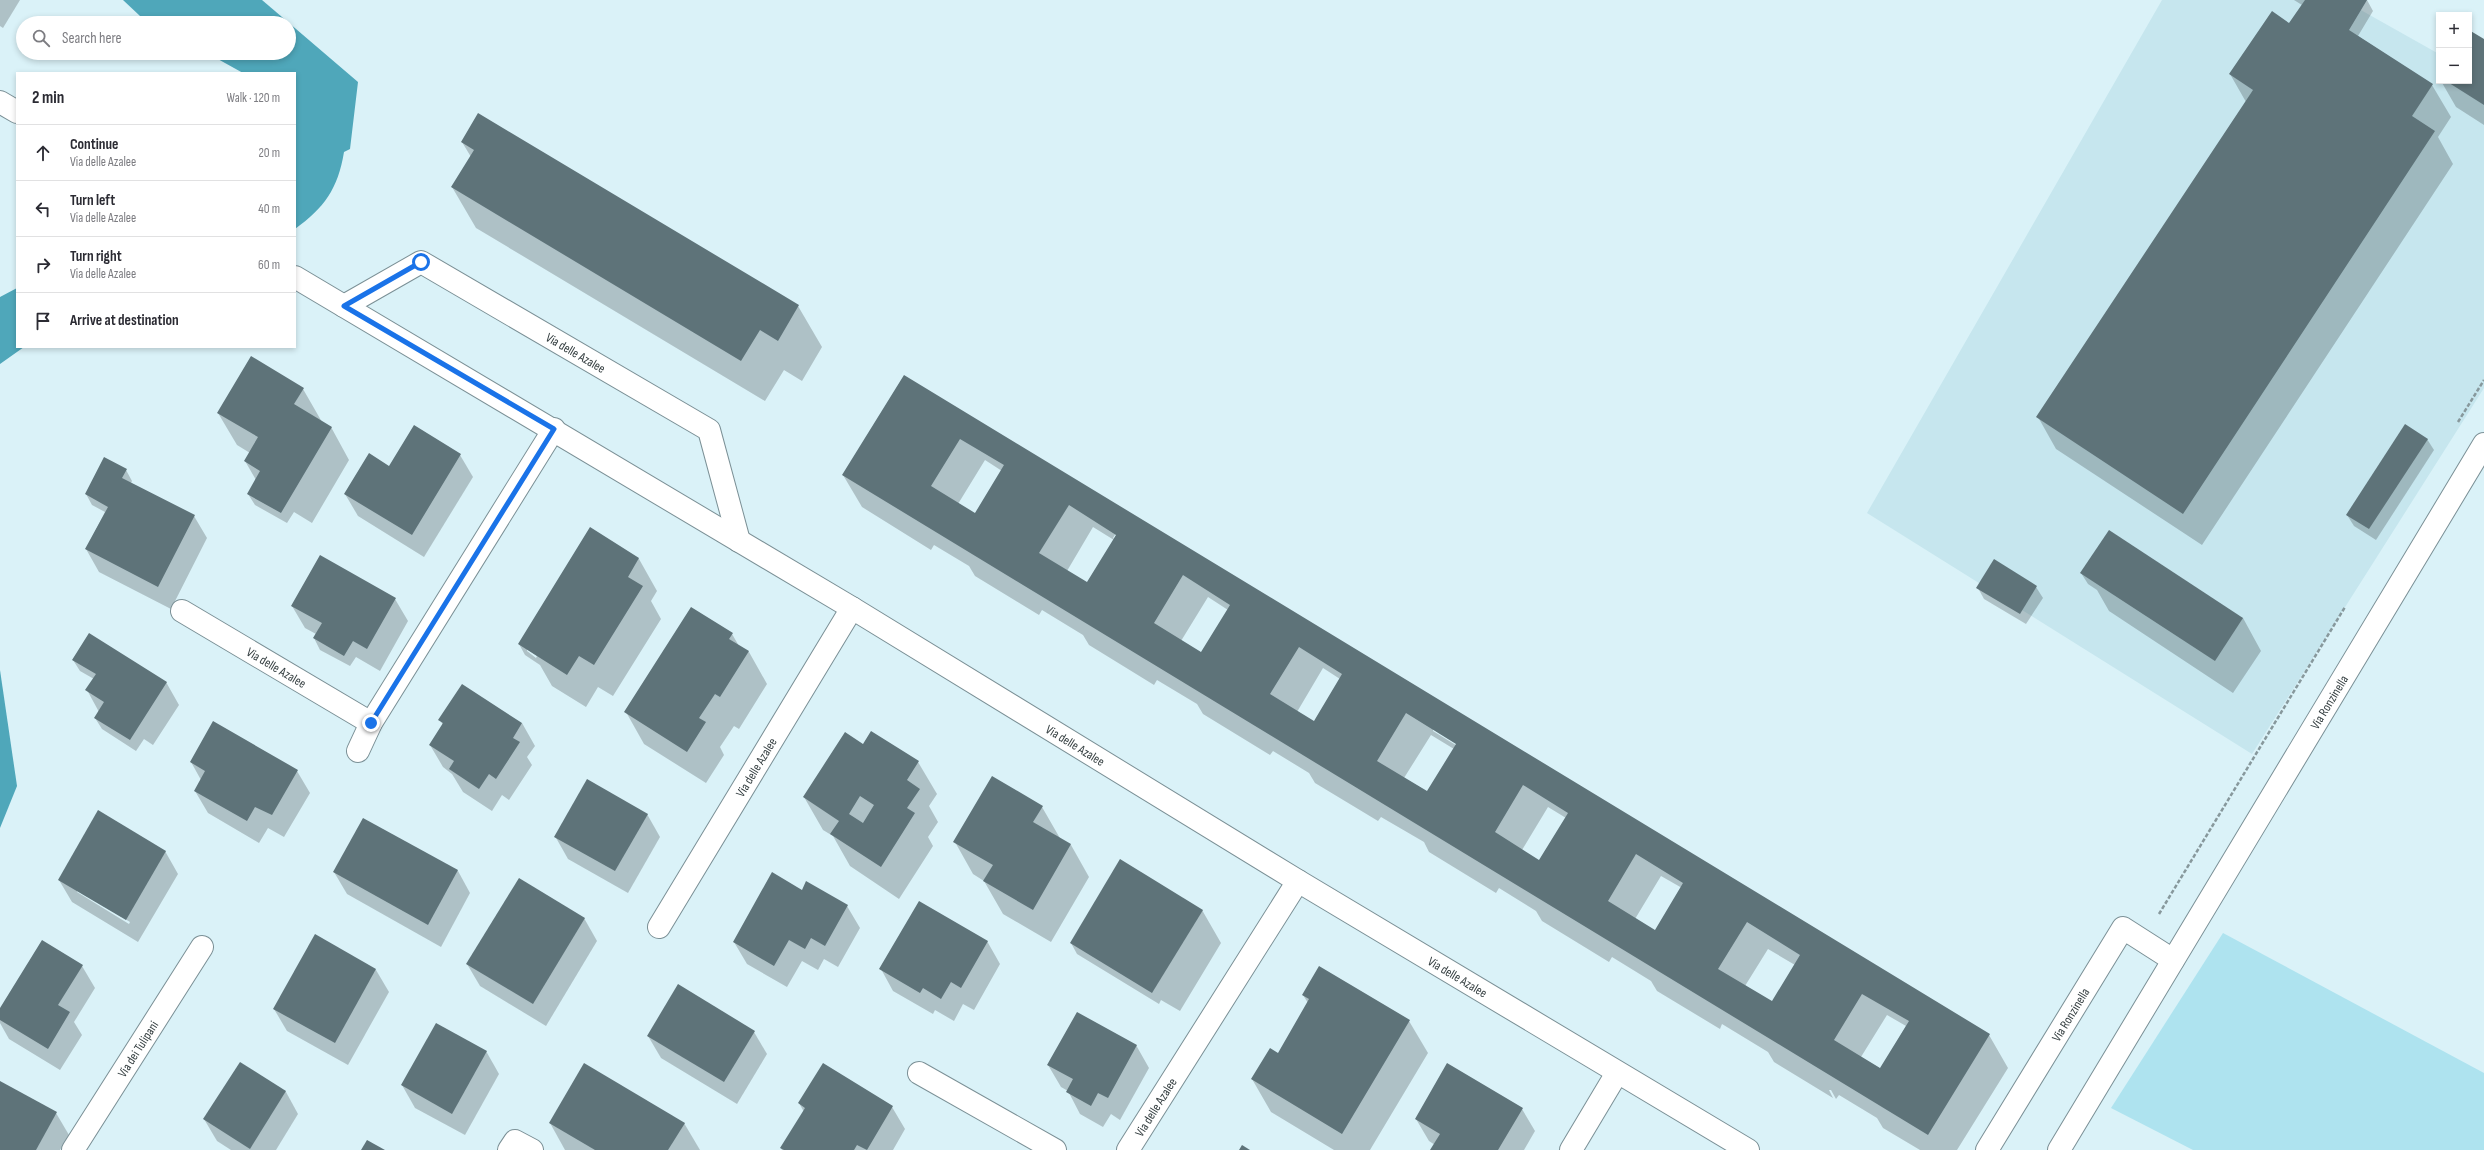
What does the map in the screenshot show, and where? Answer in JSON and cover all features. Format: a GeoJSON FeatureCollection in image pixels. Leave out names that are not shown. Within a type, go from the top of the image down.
{"type":"FeatureCollection","features":[{"type":"Feature","properties":{"kind":"street"},"geometry":{"type":"LineString","coordinates":[[0,102],[16,111]]}},
{"type":"Feature","properties":{"kind":"street","name":"Via delle Azalee"},"geometry":{"type":"LineString","coordinates":[[344,306],[421,262],[709,430],[739,541]]}},
{"type":"Feature","properties":{"kind":"street","name":"Via delle Azalee"},"geometry":{"type":"LineString","coordinates":[[296,278],[554,429],[852,608],[1298,881],[1748,1150]]}},
{"type":"Feature","properties":{"kind":"street"},"geometry":{"type":"LineString","coordinates":[[358,751],[371,723],[554,429]]}},
{"type":"Feature","properties":{"kind":"street","name":"Via Ronzinella"},"geometry":{"type":"LineString","coordinates":[[2059,1150],[2484,444]]}},
{"type":"Feature","properties":{"kind":"street","name":"Via delle Azalee"},"geometry":{"type":"LineString","coordinates":[[659,927],[852,608]]}},
{"type":"Feature","properties":{"kind":"street","name":"Via delle Azalee"},"geometry":{"type":"LineString","coordinates":[[182,611],[371,723]]}},
{"type":"Feature","properties":{"kind":"street","name":"Via delle Azalee"},"geometry":{"type":"LineString","coordinates":[[1128,1150],[1298,881]]}},
{"type":"Feature","properties":{"kind":"street","name":"Via Ronzinella"},"geometry":{"type":"LineString","coordinates":[[1987,1150],[2123,928],[2173,960]]}},
{"type":"Feature","properties":{"kind":"street","name":"Via dei Tulipani"},"geometry":{"type":"LineString","coordinates":[[73,1150],[202,947]]}},
{"type":"Feature","properties":{"kind":"street"},"geometry":{"type":"LineString","coordinates":[[919,1073],[1055,1150]]}},
{"type":"Feature","properties":{"kind":"street"},"geometry":{"type":"LineString","coordinates":[[1570,1150],[1617,1073]]}},
{"type":"Feature","properties":{"kind":"street"},"geometry":{"type":"LineString","coordinates":[[509,1150],[515,1141],[532,1150]]}},
{"type":"Feature","properties":{"kind":"path"},"geometry":{"type":"LineString","coordinates":[[2456,425],[2484,380]]}},
{"type":"Feature","properties":{"kind":"path"},"geometry":{"type":"LineString","coordinates":[[2142,941],[2349,602]]}},
{"type":"Feature","properties":{"kind":"shaded area"},"geometry":{"type":"Polygon","coordinates":[[[123,0],[262,0],[281,16],[140,16],[123,0]]]}},
{"type":"Feature","properties":{"kind":"shaded area"},"geometry":{"type":"Polygon","coordinates":[[[2162,0],[2343,0],[2436,52],[2436,84],[2472,84],[2472,80],[2484,79],[2484,388],[2252,754],[1867,513],[2162,0]]]}},
{"type":"Feature","properties":{"kind":"shaded area"},"geometry":{"type":"Polygon","coordinates":[[[296,29],[358,82],[350,149],[344,152],[334,187],[322,205],[296,228],[296,72],[241,72],[220,60],[296,60],[296,29]]]}},
{"type":"Feature","properties":{"kind":"shaded area"},"geometry":{"type":"Polygon","coordinates":[[[16,289],[16,348],[23,348],[0,364],[0,297],[16,289]]]}},
{"type":"Feature","properties":{"kind":"shaded area"},"geometry":{"type":"Polygon","coordinates":[[[0,670],[17,786],[0,828],[0,670]]]}},
{"type":"Feature","properties":{"kind":"shaded area"},"geometry":{"type":"Polygon","coordinates":[[[2223,933],[2484,1073],[2484,1150],[2193,1150],[2111,1108],[2223,933]]]}},
{"type":"Feature","properties":{"kind":"building"},"geometry":{"type":"Polygon","coordinates":[[[2305,0],[2367,0],[2349,30],[2433,84],[2412,116],[2435,131],[2183,514],[2036,417],[2253,90],[2229,74],[2272,11],[2289,23],[2305,0]]]}},
{"type":"Feature","properties":{"kind":"building"},"geometry":{"type":"Polygon","coordinates":[[[2472,32],[2484,39],[2484,105],[2451,84],[2472,84],[2472,32]]]}},
{"type":"Feature","properties":{"kind":"building"},"geometry":{"type":"Polygon","coordinates":[[[478,113],[799,305],[778,341],[760,330],[741,361],[451,187],[474,150],[461,142],[478,113]]]}},
{"type":"Feature","properties":{"kind":"building"},"geometry":{"type":"Polygon","coordinates":[[[251,356],[304,388],[294,404],[332,427],[281,513],[247,494],[260,471],[244,461],[258,437],[217,413],[251,356]]]}},
{"type":"Feature","properties":{"kind":"building"},"geometry":{"type":"Polygon","coordinates":[[[904,375],[1990,1034],[1928,1135],[842,475],[904,375]],[[960,439],[931,486],[975,513],[1004,465],[960,439]],[[1069,505],[1039,553],[1087,582],[1116,535],[1069,505]],[[1183,575],[1154,623],[1201,652],[1230,605],[1183,575]],[[1299,647],[1270,694],[1314,721],[1342,674],[1299,647]],[[1406,713],[1377,761],[1427,791],[1456,744],[1406,713]],[[1523,785],[1495,832],[1539,860],[1568,813],[1523,785]],[[1636,854],[1608,901],[1655,930],[1683,883],[1636,854]],[[1747,922],[1718,969],[1772,1001],[1800,955],[1747,922]],[[1862,994],[1834,1040],[1880,1068],[1909,1021],[1862,994]]]}},
{"type":"Feature","properties":{"kind":"building"},"geometry":{"type":"Polygon","coordinates":[[[2405,424],[2428,439],[2369,529],[2346,515],[2405,424]]]}},
{"type":"Feature","properties":{"kind":"building"},"geometry":{"type":"Polygon","coordinates":[[[414,425],[461,454],[412,535],[344,494],[369,453],[389,466],[414,425]]]}},
{"type":"Feature","properties":{"kind":"building"},"geometry":{"type":"Polygon","coordinates":[[[104,457],[127,469],[122,478],[195,515],[158,587],[85,549],[108,507],[85,494],[104,457]]]}},
{"type":"Feature","properties":{"kind":"building"},"geometry":{"type":"Polygon","coordinates":[[[590,527],[639,558],[628,577],[643,586],[594,665],[579,656],[567,675],[518,644],[590,527]]]}},
{"type":"Feature","properties":{"kind":"building"},"geometry":{"type":"Polygon","coordinates":[[[2109,530],[2243,618],[2215,661],[2080,573],[2109,530]]]}},
{"type":"Feature","properties":{"kind":"building"},"geometry":{"type":"Polygon","coordinates":[[[320,555],[396,598],[367,649],[353,641],[344,656],[313,638],[322,623],[291,606],[320,555]]]}},
{"type":"Feature","properties":{"kind":"building"},"geometry":{"type":"Polygon","coordinates":[[[1994,559],[2037,586],[2020,614],[1976,588],[1994,559]]]}},
{"type":"Feature","properties":{"kind":"building"},"geometry":{"type":"Polygon","coordinates":[[[691,607],[733,633],[729,639],[749,651],[720,697],[715,694],[699,718],[706,722],[687,752],[624,712],[691,607]]]}},
{"type":"Feature","properties":{"kind":"building"},"geometry":{"type":"Polygon","coordinates":[[[89,633],[167,682],[130,740],[94,718],[104,702],[85,690],[96,674],[72,660],[89,633]]]}},
{"type":"Feature","properties":{"kind":"building"},"geometry":{"type":"Polygon","coordinates":[[[462,684],[522,723],[513,738],[520,742],[496,779],[489,774],[479,789],[449,769],[454,761],[429,745],[443,723],[438,720],[462,684]]]}},
{"type":"Feature","properties":{"kind":"building"},"geometry":{"type":"Polygon","coordinates":[[[213,721],[298,770],[272,815],[255,807],[247,821],[194,791],[205,771],[190,762],[213,721]]]}},
{"type":"Feature","properties":{"kind":"building"},"geometry":{"type":"Polygon","coordinates":[[[871,731],[919,761],[907,780],[920,789],[907,808],[915,813],[881,867],[830,834],[839,821],[803,797],[845,732],[863,744],[871,731]],[[860,796],[849,814],[863,823],[874,805],[860,796]]]}},
{"type":"Feature","properties":{"kind":"building"},"geometry":{"type":"Polygon","coordinates":[[[992,776],[1043,806],[1033,822],[1071,844],[1033,910],[983,881],[993,865],[953,842],[992,776]]]}},
{"type":"Feature","properties":{"kind":"building"},"geometry":{"type":"Polygon","coordinates":[[[587,779],[648,814],[615,871],[554,837],[587,779]]]}},
{"type":"Feature","properties":{"kind":"building"},"geometry":{"type":"Polygon","coordinates":[[[98,810],[166,851],[126,920],[58,880],[98,810]]]}},
{"type":"Feature","properties":{"kind":"building"},"geometry":{"type":"Polygon","coordinates":[[[363,818],[458,870],[428,925],[333,872],[363,818]]]}},
{"type":"Feature","properties":{"kind":"building"},"geometry":{"type":"Polygon","coordinates":[[[1120,859],[1203,910],[1152,993],[1070,943],[1120,859]]]}},
{"type":"Feature","properties":{"kind":"building"},"geometry":{"type":"Polygon","coordinates":[[[772,872],[802,890],[806,881],[848,905],[825,946],[811,938],[805,949],[789,940],[774,966],[733,942],[772,872]]]}},
{"type":"Feature","properties":{"kind":"building"},"geometry":{"type":"Polygon","coordinates":[[[519,878],[585,918],[533,1004],[466,964],[519,878]]]}},
{"type":"Feature","properties":{"kind":"building"},"geometry":{"type":"Polygon","coordinates":[[[919,901],[988,941],[961,988],[951,982],[941,999],[923,988],[920,993],[879,969],[919,901]]]}},
{"type":"Feature","properties":{"kind":"building"},"geometry":{"type":"Polygon","coordinates":[[[315,934],[376,969],[335,1043],[273,1009],[315,934]]]}},
{"type":"Feature","properties":{"kind":"building"},"geometry":{"type":"Polygon","coordinates":[[[42,940],[83,965],[58,1005],[70,1012],[48,1049],[0,1020],[0,1008],[42,940]]]}},
{"type":"Feature","properties":{"kind":"building"},"geometry":{"type":"Polygon","coordinates":[[[1319,966],[1410,1020],[1342,1134],[1251,1079],[1270,1048],[1278,1053],[1309,999],[1302,995],[1319,966]]]}},
{"type":"Feature","properties":{"kind":"building"},"geometry":{"type":"Polygon","coordinates":[[[678,984],[755,1031],[724,1082],[647,1036],[678,984]]]}},
{"type":"Feature","properties":{"kind":"building"},"geometry":{"type":"Polygon","coordinates":[[[1077,1012],[1137,1045],[1108,1098],[1098,1093],[1091,1106],[1066,1092],[1073,1079],[1047,1065],[1077,1012]]]}},
{"type":"Feature","properties":{"kind":"building"},"geometry":{"type":"Polygon","coordinates":[[[436,1023],[487,1051],[452,1114],[401,1085],[436,1023]]]}},
{"type":"Feature","properties":{"kind":"building"},"geometry":{"type":"Polygon","coordinates":[[[240,1062],[286,1091],[250,1149],[203,1119],[240,1062]]]}},
{"type":"Feature","properties":{"kind":"building"},"geometry":{"type":"Polygon","coordinates":[[[584,1063],[685,1123],[668,1150],[595,1150],[549,1123],[584,1063]]]}},
{"type":"Feature","properties":{"kind":"building"},"geometry":{"type":"Polygon","coordinates":[[[823,1063],[893,1106],[867,1150],[857,1145],[854,1150],[784,1150],[780,1148],[805,1108],[798,1103],[823,1063]]]}},
{"type":"Feature","properties":{"kind":"building"},"geometry":{"type":"Polygon","coordinates":[[[1447,1063],[1523,1108],[1498,1150],[1430,1150],[1440,1134],[1415,1119],[1447,1063]]]}},
{"type":"Feature","properties":{"kind":"building"},"geometry":{"type":"Polygon","coordinates":[[[0,1081],[57,1112],[36,1150],[0,1150],[0,1081]]]}},
{"type":"Feature","properties":{"kind":"building"},"geometry":{"type":"Polygon","coordinates":[[[367,1140],[385,1150],[361,1150],[367,1140]]]}},
{"type":"Feature","properties":{"kind":"building"},"geometry":{"type":"Polygon","coordinates":[[[1242,1145],[1250,1150],[1239,1150],[1242,1145]]]}},
{"type":"Feature","properties":{"kind":"route"},"geometry":{"type":"LineString","coordinates":[[371,723],[554,429],[344,306],[421,262]]}}]}
